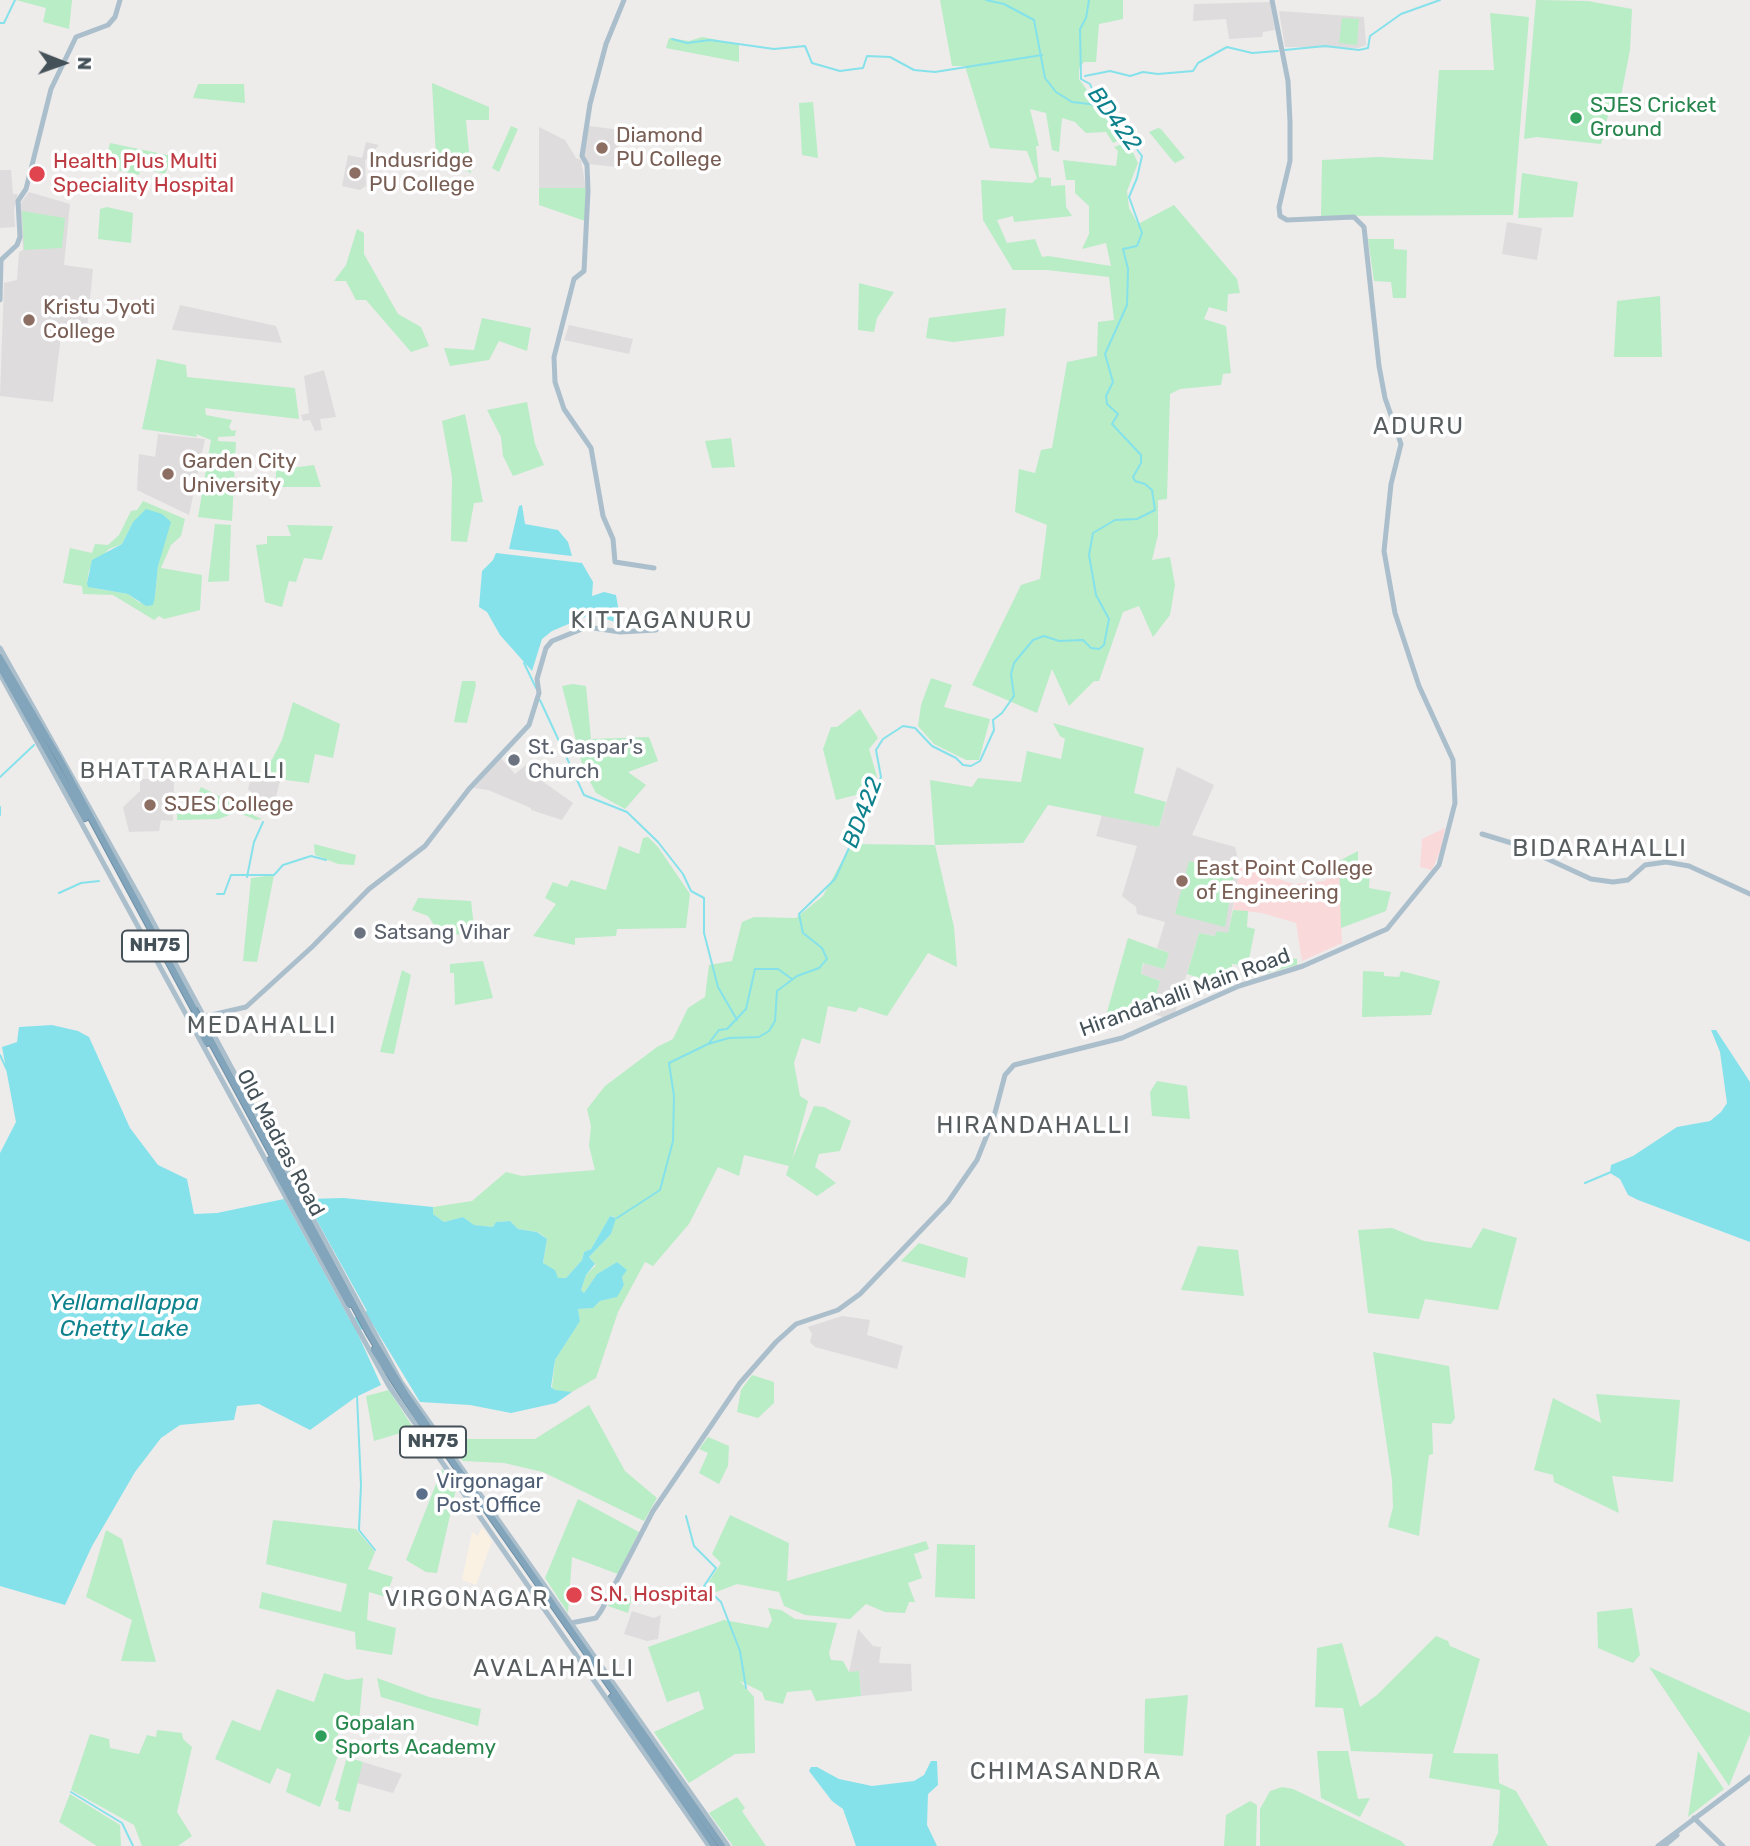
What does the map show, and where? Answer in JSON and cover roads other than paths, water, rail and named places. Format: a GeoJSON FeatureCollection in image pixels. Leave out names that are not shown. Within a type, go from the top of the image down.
{"type":"FeatureCollection","features":[{"type":"Feature","properties":{"kind":"highway","name":"Old Madras Road"},"geometry":{"type":"LineString","coordinates":[[0,658],[60,760],[122,881],[403,1399],[510,1548]]}},
{"type":"Feature","properties":{"kind":"highway","name":"Old Madras Road"},"geometry":{"type":"LineString","coordinates":[[0,667],[122,881]]}},
{"type":"Feature","properties":{"kind":"highway","name":"Old Madras Road"},"geometry":{"type":"LineString","coordinates":[[293,1194],[300,1219],[356,1314]]}},
{"type":"Feature","properties":{"kind":"highway","name":"Old Madras Road"},"geometry":{"type":"LineString","coordinates":[[364,1329],[406,1395],[482,1501]]}},
{"type":"Feature","properties":{"kind":"highway","name":"NH75"},"geometry":{"type":"LineString","coordinates":[[482,1501],[510,1548],[635,1726],[714,1846]]}},
{"type":"Feature","properties":{"kind":"highway","name":"NH75"},"geometry":{"type":"LineString","coordinates":[[695,1818],[722,1846]]}},
{"type":"Feature","properties":{"kind":"main road"},"geometry":{"type":"LineString","coordinates":[[0,300],[1,260],[17,245],[20,237],[18,201],[26,190],[51,89],[76,37],[108,25],[115,17],[120,0]]}},
{"type":"Feature","properties":{"kind":"main road"},"geometry":{"type":"LineString","coordinates":[[625,0],[606,44],[590,104],[582,156],[587,165],[584,271],[574,279],[554,357],[555,382],[564,409],[591,448],[603,516],[613,539],[615,562],[654,568]]}},
{"type":"Feature","properties":{"kind":"main road","name":"Hirandahalli Main Road"},"geometry":{"type":"LineString","coordinates":[[571,1622],[596,1618],[653,1511],[740,1383],[776,1342],[796,1324],[838,1310],[860,1294],[948,1202],[978,1158],[1004,1079],[1014,1065],[1122,1038],[1238,986],[1303,966],[1387,929],[1439,865],[1450,826],[1456,790],[1453,760],[1406,649],[1395,613],[1384,551],[1391,484],[1401,444],[1381,378],[1364,227],[1354,217],[1287,220],[1280,216],[1279,207],[1290,161],[1290,122],[1288,81],[1272,0]]}},
{"type":"Feature","properties":{"kind":"main road"},"geometry":{"type":"LineString","coordinates":[[189,1020],[201,1014],[246,1007],[309,949],[334,920],[414,856],[469,789],[529,725],[539,693],[540,668],[546,648],[552,641],[587,627],[620,632],[656,630]]}},
{"type":"Feature","properties":{"kind":"main road"},"geometry":{"type":"LineString","coordinates":[[0,648],[201,1014],[293,1194]]}},
{"type":"Feature","properties":{"kind":"main road"},"geometry":{"type":"LineString","coordinates":[[0,674],[42,744],[189,1020],[300,1219]]}},
{"type":"Feature","properties":{"kind":"main road"},"geometry":{"type":"LineString","coordinates":[[1482,834],[1515,844],[1591,879],[1613,882],[1629,880],[1645,865],[1666,862],[1698,870],[1750,894]]}},
{"type":"Feature","properties":{"kind":"main road"},"geometry":{"type":"LineString","coordinates":[[364,1329],[389,1386],[442,1465],[695,1818],[709,1846]]}},
{"type":"Feature","properties":{"kind":"main road"},"geometry":{"type":"LineString","coordinates":[[482,1501],[571,1622],[728,1846]]}},
{"type":"Feature","properties":{"kind":"main road"},"geometry":{"type":"LineString","coordinates":[[1658,1846],[1750,1779]]}},
{"type":"Feature","properties":{"kind":"main road"},"geometry":{"type":"LineString","coordinates":[[1664,1846],[1695,1819]]}},
{"type":"Feature","properties":{"kind":"main road"},"geometry":{"type":"LineString","coordinates":[[1695,1819],[1723,1846]]}},
{"type":"Feature","properties":{"kind":"water"},"geometry":{"type":"Polygon","coordinates":[[[522,505],[525,524],[558,530],[568,542],[572,556],[509,549],[519,506],[522,505]]]}},
{"type":"Feature","properties":{"kind":"water"},"geometry":{"type":"Polygon","coordinates":[[[146,509],[162,514],[171,522],[158,566],[153,605],[146,606],[128,594],[88,587],[92,560],[122,544],[133,522],[146,509]]]}},
{"type":"Feature","properties":{"kind":"water"},"geometry":{"type":"Polygon","coordinates":[[[496,553],[582,563],[593,582],[592,596],[604,592],[616,595],[619,612],[615,622],[597,616],[585,617],[552,631],[542,639],[532,671],[500,635],[487,612],[479,607],[482,571],[496,553]]]}},
{"type":"Feature","properties":{"kind":"water","name":"Yellamallappa Chetty Lake"},"geometry":{"type":"Polygon","coordinates":[[[52,1025],[78,1031],[89,1037],[130,1128],[158,1165],[187,1179],[194,1214],[217,1213],[284,1199],[350,1320],[367,1311],[305,1199],[344,1198],[433,1207],[433,1214],[444,1222],[463,1217],[474,1225],[493,1227],[496,1222],[510,1221],[518,1229],[537,1232],[547,1239],[543,1263],[555,1270],[558,1278],[566,1278],[582,1260],[584,1252],[591,1249],[610,1216],[616,1218],[611,1234],[589,1257],[595,1264],[586,1275],[581,1290],[584,1293],[597,1274],[617,1262],[627,1270],[622,1277],[624,1285],[617,1297],[600,1301],[593,1308],[578,1309],[580,1321],[555,1360],[551,1387],[572,1392],[556,1403],[511,1413],[470,1405],[420,1402],[372,1323],[357,1332],[381,1385],[356,1397],[310,1430],[259,1404],[237,1406],[234,1420],[180,1425],[161,1438],[135,1472],[92,1546],[65,1605],[0,1586],[0,1153],[16,1122],[2,1047],[17,1042],[19,1027],[52,1025]]]}},
{"type":"Feature","properties":{"kind":"water"},"geometry":{"type":"Polygon","coordinates":[[[1711,1030],[1716,1030],[1750,1082],[1750,1242],[1638,1200],[1628,1195],[1620,1179],[1610,1173],[1611,1165],[1633,1156],[1677,1127],[1710,1121],[1721,1112],[1727,1103],[1720,1052],[1711,1030]]]}},
{"type":"Feature","properties":{"kind":"water"},"geometry":{"type":"Polygon","coordinates":[[[931,1761],[937,1761],[938,1785],[928,1794],[927,1825],[937,1846],[856,1846],[843,1809],[832,1801],[809,1771],[811,1767],[817,1767],[839,1779],[872,1786],[914,1781],[924,1775],[931,1761]]]}},
{"type":"Feature","properties":{"kind":"waterway"},"geometry":{"type":"LineString","coordinates":[[0,23],[4,23],[15,0]]}},
{"type":"Feature","properties":{"kind":"waterway"},"geometry":{"type":"LineString","coordinates":[[986,0],[1004,4],[1034,20],[1045,78],[1056,92],[1072,102],[1098,105]]}},
{"type":"Feature","properties":{"kind":"waterway","name":"BD422"},"geometry":{"type":"LineString","coordinates":[[617,1218],[660,1190],[673,1141],[674,1096],[669,1063],[708,1044],[729,1038],[759,1037],[769,1031],[775,1021],[777,991],[797,976],[819,968],[827,959],[822,948],[803,933],[799,914],[835,879],[881,777],[876,750],[883,739],[903,726],[915,728],[932,746],[956,758],[963,765],[971,766],[980,761],[994,730],[993,720],[1002,713],[1014,696],[1011,674],[1014,663],[1033,640],[1044,636],[1059,641],[1083,640],[1091,648],[1099,649],[1104,645],[1109,619],[1096,595],[1089,555],[1093,533],[1115,520],[1137,519],[1155,510],[1152,490],[1135,481],[1133,477],[1141,463],[1141,455],[1112,424],[1118,414],[1107,404],[1106,396],[1113,382],[1105,354],[1127,305],[1128,269],[1123,249],[1137,246],[1142,233],[1129,197],[1142,156],[1129,139],[1123,123],[1110,111],[1098,105],[1090,84],[1081,79],[1080,29],[1086,18],[1089,0]]}},
{"type":"Feature","properties":{"kind":"waterway"},"geometry":{"type":"LineString","coordinates":[[1285,50],[1325,46],[1359,50],[1368,48],[1370,36],[1401,14],[1440,0]]}},
{"type":"Feature","properties":{"kind":"waterway"},"geometry":{"type":"LineString","coordinates":[[672,39],[687,43],[710,40],[774,49],[805,46],[812,63],[840,71],[863,68],[867,56],[890,57],[914,70],[935,72],[1042,55]]}},
{"type":"Feature","properties":{"kind":"waterway"},"geometry":{"type":"LineString","coordinates":[[1085,76],[1110,71],[1130,76],[1143,72],[1158,74],[1193,71],[1198,63],[1227,47],[1252,53],[1278,51]]}},
{"type":"Feature","properties":{"kind":"waterway"},"geometry":{"type":"LineString","coordinates":[[524,663],[536,688]]}},
{"type":"Feature","properties":{"kind":"waterway"},"geometry":{"type":"LineString","coordinates":[[540,700],[584,795],[627,812],[658,842],[683,874],[691,891],[704,898],[704,933],[718,987],[737,1020]]}},
{"type":"Feature","properties":{"kind":"waterway"},"geometry":{"type":"LineString","coordinates":[[0,777],[34,745]]}},
{"type":"Feature","properties":{"kind":"waterway"},"geometry":{"type":"LineString","coordinates":[[0,807],[0,815]]}},
{"type":"Feature","properties":{"kind":"waterway"},"geometry":{"type":"LineString","coordinates":[[247,877],[254,842],[263,822]]}},
{"type":"Feature","properties":{"kind":"waterway"},"geometry":{"type":"LineString","coordinates":[[217,894],[224,894],[231,875],[274,875],[283,865],[311,856],[326,860]]}},
{"type":"Feature","properties":{"kind":"waterway"},"geometry":{"type":"LineString","coordinates":[[59,893],[81,883],[99,881]]}},
{"type":"Feature","properties":{"kind":"waterway"},"geometry":{"type":"LineString","coordinates":[[709,1043],[719,1030],[727,1029],[746,1009],[755,969],[778,969],[792,979]]}},
{"type":"Feature","properties":{"kind":"waterway"},"geometry":{"type":"LineString","coordinates":[[0,1055],[7,1070]]}},
{"type":"Feature","properties":{"kind":"waterway"},"geometry":{"type":"LineString","coordinates":[[1585,1183],[1611,1172]]}},
{"type":"Feature","properties":{"kind":"waterway"},"geometry":{"type":"LineString","coordinates":[[357,1396],[361,1485],[359,1530],[375,1550]]}},
{"type":"Feature","properties":{"kind":"waterway"},"geometry":{"type":"LineString","coordinates":[[686,1516],[694,1546],[716,1568],[704,1586],[721,1602],[740,1651],[746,1688]]}},
{"type":"Feature","properties":{"kind":"waterway"},"geometry":{"type":"LineString","coordinates":[[71,1792],[122,1823],[133,1846]]}},
{"type":"Feature","properties":{"kind":"place","name":"SJES Cricket Ground"},"geometry":{"type":"Point","coordinates":[1576,118]}},
{"type":"Feature","properties":{"kind":"place","name":"Diamond PU College"},"geometry":{"type":"Point","coordinates":[602,148]}},
{"type":"Feature","properties":{"kind":"place","name":"Indusridge PU College"},"geometry":{"type":"Point","coordinates":[355,173]}},
{"type":"Feature","properties":{"kind":"place","name":"Health Plus Multi Speciality Hospital"},"geometry":{"type":"Point","coordinates":[37,174]}},
{"type":"Feature","properties":{"kind":"place","name":"Kristu Jyoti College"},"geometry":{"type":"Point","coordinates":[29,320]}},
{"type":"Feature","properties":{"kind":"place","name":"Garden City University"},"geometry":{"type":"Point","coordinates":[168,474]}},
{"type":"Feature","properties":{"kind":"place","name":"St. Gaspar's Church"},"geometry":{"type":"Point","coordinates":[514,760]}},
{"type":"Feature","properties":{"kind":"place","name":"SJES College"},"geometry":{"type":"Point","coordinates":[150,805]}},
{"type":"Feature","properties":{"kind":"place","name":"East Point College of Engineering"},"geometry":{"type":"Point","coordinates":[1182,881]}},
{"type":"Feature","properties":{"kind":"place","name":"Satsang Vihar"},"geometry":{"type":"Point","coordinates":[360,933]}},
{"type":"Feature","properties":{"kind":"place","name":"Virgonagar Post Office"},"geometry":{"type":"Point","coordinates":[422,1494]}},
{"type":"Feature","properties":{"kind":"place","name":"S.N. Hospital"},"geometry":{"type":"Point","coordinates":[574,1595]}},
{"type":"Feature","properties":{"kind":"place","name":"Gopalan Sports Academy"},"geometry":{"type":"Point","coordinates":[321,1736]}},
{"type":"Feature","properties":{"kind":"district","name":"ADURU"},"geometry":{"type":"Point","coordinates":[1419,427]}},
{"type":"Feature","properties":{"kind":"district","name":"KITTAGANURU"},"geometry":{"type":"Point","coordinates":[662,621]}},
{"type":"Feature","properties":{"kind":"district","name":"BHATTARAHALLI"},"geometry":{"type":"Point","coordinates":[183,771]}},
{"type":"Feature","properties":{"kind":"district","name":"BIDARAHALLI"},"geometry":{"type":"Point","coordinates":[1600,849]}},
{"type":"Feature","properties":{"kind":"district","name":"MEDAHALLI"},"geometry":{"type":"Point","coordinates":[262,1026]}},
{"type":"Feature","properties":{"kind":"district","name":"HIRANDAHALLI"},"geometry":{"type":"Point","coordinates":[1034,1126]}},
{"type":"Feature","properties":{"kind":"district","name":"VIRGONAGAR"},"geometry":{"type":"Point","coordinates":[467,1599]}},
{"type":"Feature","properties":{"kind":"district","name":"AVALAHALLI"},"geometry":{"type":"Point","coordinates":[554,1669]}},
{"type":"Feature","properties":{"kind":"district","name":"CHIMASANDRA"},"geometry":{"type":"Point","coordinates":[1066,1772]}}]}
